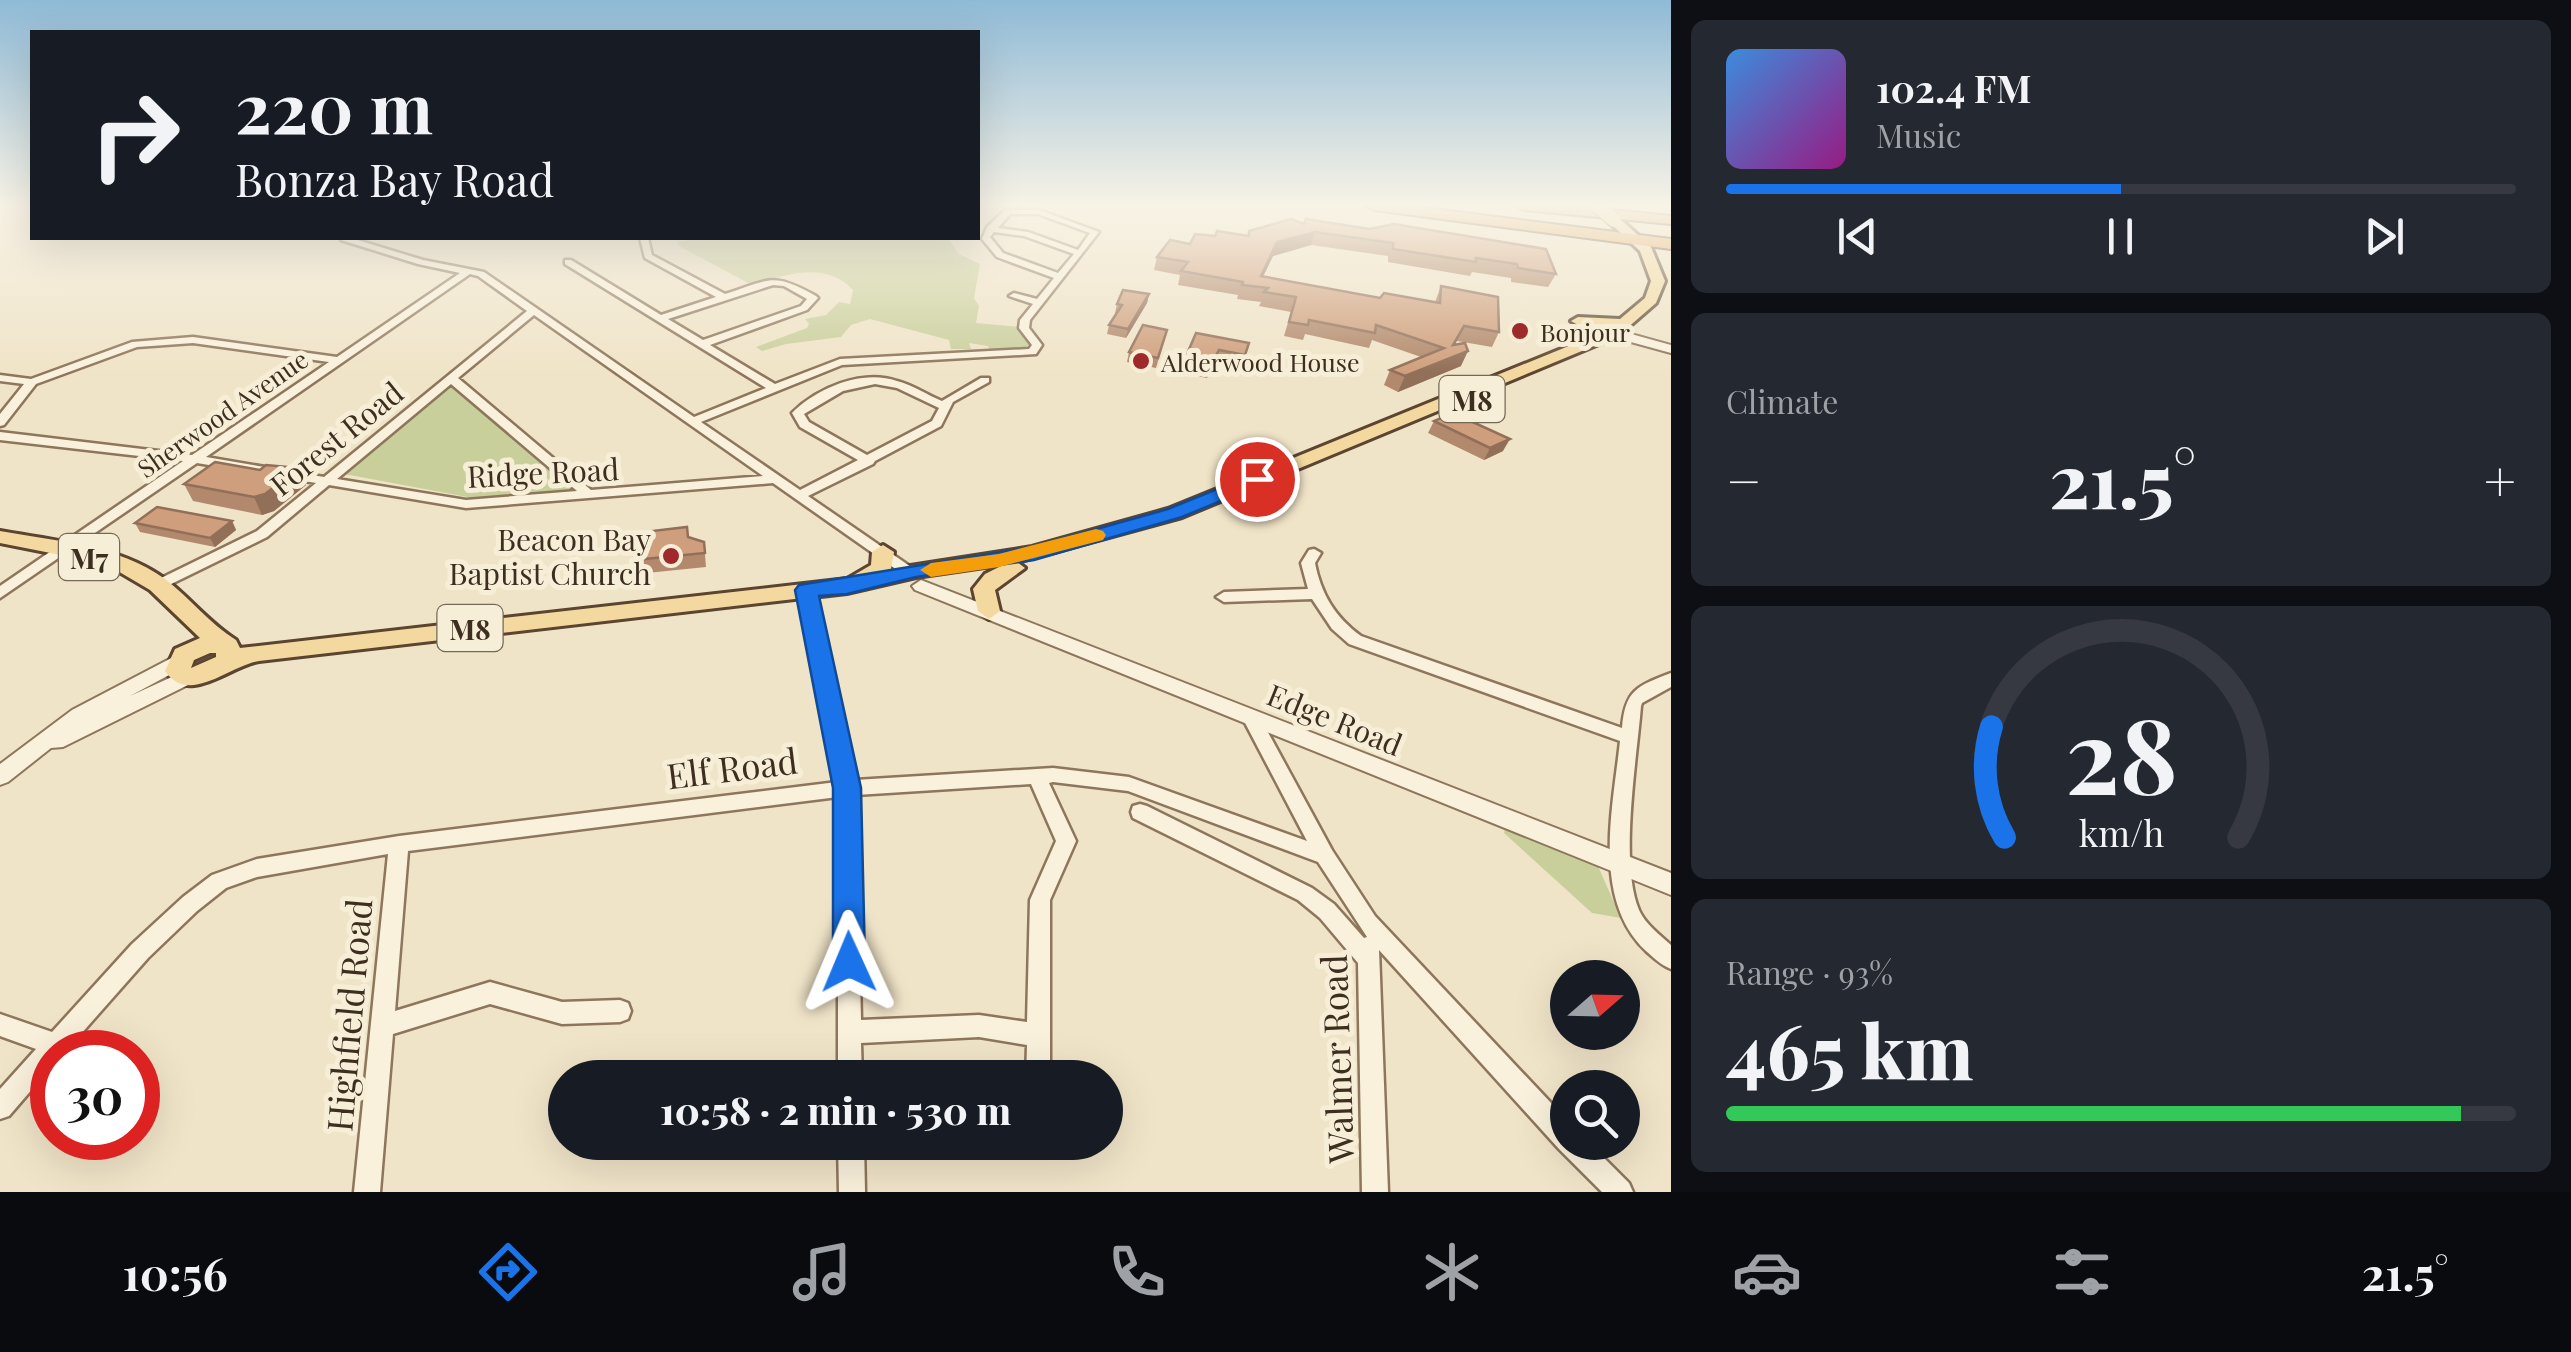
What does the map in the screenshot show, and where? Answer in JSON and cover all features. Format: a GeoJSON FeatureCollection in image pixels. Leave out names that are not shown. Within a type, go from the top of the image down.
{"type":"FeatureCollection","features":[{"type":"Feature","properties":{"kind":"main road","name":"M8"},"geometry":{"type":"LineString","coordinates":[[919,579],[1034,553],[1175,513],[1578,348],[1619,329],[1657,290],[1651,262]]}},
{"type":"Feature","properties":{"kind":"main road"},"geometry":{"type":"LineString","coordinates":[[1578,348],[1584,333],[1573,320],[1619,329]]}},
{"type":"Feature","properties":{"kind":"main road","name":"M8"},"geometry":{"type":"LineString","coordinates":[[226,650],[303,647],[1014,568],[1213,512],[1567,360],[1578,348]]}},
{"type":"Feature","properties":{"kind":"main road","name":"M7"},"geometry":{"type":"LineString","coordinates":[[0,537],[118,566],[164,592]]}},
{"type":"Feature","properties":{"kind":"main road"},"geometry":{"type":"LineString","coordinates":[[854,585],[881,568],[883,552]]}},
{"type":"Feature","properties":{"kind":"main road"},"geometry":{"type":"LineString","coordinates":[[984,609],[984,590],[993,579],[1014,568]]}},
{"type":"Feature","properties":{"kind":"main road"},"geometry":{"type":"LineString","coordinates":[[164,592],[226,650],[205,675],[183,664],[181,627],[164,592]]}},
{"type":"Feature","properties":{"kind":"street","name":"Edge Road"},"geometry":{"type":"LineString","coordinates":[[420,262],[470,270],[534,310],[919,579],[1252,718],[1671,884]]}},
{"type":"Feature","properties":{"kind":"street"},"geometry":{"type":"LineString","coordinates":[[568,262],[774,388]]}},
{"type":"Feature","properties":{"kind":"street"},"geometry":{"type":"LineString","coordinates":[[658,262],[724,297]]}},
{"type":"Feature","properties":{"kind":"street"},"geometry":{"type":"LineString","coordinates":[[1019,262],[1060,277]]}},
{"type":"Feature","properties":{"kind":"street"},"geometry":{"type":"LineString","coordinates":[[693,421],[851,360],[1022,354],[1035,349],[1037,345],[1023,324],[1072,262]]}},
{"type":"Feature","properties":{"kind":"street","name":"Sherwood Avenue"},"geometry":{"type":"LineString","coordinates":[[0,593],[470,270]]}},
{"type":"Feature","properties":{"kind":"street"},"geometry":{"type":"LineString","coordinates":[[660,318],[777,281],[814,300],[804,308],[702,344]]}},
{"type":"Feature","properties":{"kind":"street"},"geometry":{"type":"LineString","coordinates":[[1014,296],[1039,302]]}},
{"type":"Feature","properties":{"kind":"street","name":"Forest Road"},"geometry":{"type":"LineString","coordinates":[[164,592],[206,560],[262,534],[534,310]]}},
{"type":"Feature","properties":{"kind":"street"},"geometry":{"type":"LineString","coordinates":[[1619,329],[1671,349]]}},
{"type":"Feature","properties":{"kind":"street"},"geometry":{"type":"LineString","coordinates":[[0,378],[32,382],[116,350],[175,340],[338,360]]}},
{"type":"Feature","properties":{"kind":"street"},"geometry":{"type":"LineString","coordinates":[[452,379],[588,495]]}},
{"type":"Feature","properties":{"kind":"street"},"geometry":{"type":"LineString","coordinates":[[869,460],[804,424],[798,413],[852,384],[874,380],[890,382],[944,406]]}},
{"type":"Feature","properties":{"kind":"street"},"geometry":{"type":"LineString","coordinates":[[800,495],[938,423],[952,397],[985,380]]}},
{"type":"Feature","properties":{"kind":"street"},"geometry":{"type":"LineString","coordinates":[[0,422],[32,382]]}},
{"type":"Feature","properties":{"kind":"street","name":"Ridge Road"},"geometry":{"type":"LineString","coordinates":[[0,436],[195,458],[466,504],[776,479]]}},
{"type":"Feature","properties":{"kind":"street"},"geometry":{"type":"LineString","coordinates":[[1314,553],[1308,562],[1316,594],[1336,624],[1362,643],[1631,738]]}},
{"type":"Feature","properties":{"kind":"street"},"geometry":{"type":"LineString","coordinates":[[806,590],[847,788],[850,1060]]}},
{"type":"Feature","properties":{"kind":"street"},"geometry":{"type":"LineString","coordinates":[[1224,598],[1316,594]]}},
{"type":"Feature","properties":{"kind":"street"},"geometry":{"type":"LineString","coordinates":[[0,776],[37,749],[183,664]]}},
{"type":"Feature","properties":{"kind":"street"},"geometry":{"type":"LineString","coordinates":[[1671,679],[1636,699],[1621,864],[1628,911],[1639,930],[1671,959]]}},
{"type":"Feature","properties":{"kind":"street"},"geometry":{"type":"LineString","coordinates":[[1252,718],[1325,856],[1368,924],[1550,1120]]}},
{"type":"Feature","properties":{"kind":"street"},"geometry":{"type":"LineString","coordinates":[[1037,776],[1066,841],[1040,900],[1038,1060]]}},
{"type":"Feature","properties":{"kind":"street","name":"Elf Road"},"geometry":{"type":"LineString","coordinates":[[69,1030],[140,951],[220,881],[257,868],[398,844],[847,788],[1073,776],[1129,784],[1325,856]]}},
{"type":"Feature","properties":{"kind":"street"},"geometry":{"type":"LineString","coordinates":[[1140,812],[1305,894],[1326,911],[1368,958]]}},
{"type":"Feature","properties":{"kind":"street","name":"Highfield Road"},"geometry":{"type":"LineString","coordinates":[[367,1192],[398,844]]}},
{"type":"Feature","properties":{"kind":"street","name":"Walmer Road"},"geometry":{"type":"LineString","coordinates":[[1368,924],[1375,1192]]}},
{"type":"Feature","properties":{"kind":"street"},"geometry":{"type":"LineString","coordinates":[[384,1025],[490,994],[562,1013],[620,1011]]}},
{"type":"Feature","properties":{"kind":"street"},"geometry":{"type":"LineString","coordinates":[[0,1025],[30,1036]]}},
{"type":"Feature","properties":{"kind":"street"},"geometry":{"type":"LineString","coordinates":[[850,1032],[979,1026],[1039,1035]]}},
{"type":"Feature","properties":{"kind":"street","name":"Elf Road"},"geometry":{"type":"LineString","coordinates":[[0,1107],[30,1074]]}},
{"type":"Feature","properties":{"kind":"street"},"geometry":{"type":"LineString","coordinates":[[851,1160],[852,1192]]}},
{"type":"Feature","properties":{"kind":"street"},"geometry":{"type":"LineString","coordinates":[[1588,1160],[1620,1192]]}},
{"type":"Feature","properties":{"kind":"green space"},"geometry":{"type":"Polygon","coordinates":[[[708,262],[975,262],[980,264],[974,298],[979,306],[976,323],[1022,327],[1032,343],[1024,349],[990,351],[988,346],[969,343],[971,349],[951,349],[949,340],[870,319],[851,325],[841,337],[762,351],[756,347],[807,328],[805,319],[826,315],[839,302],[850,304],[853,290],[830,275],[804,272],[752,285],[708,262]]]}},
{"type":"Feature","properties":{"kind":"green space"},"geometry":{"type":"Polygon","coordinates":[[[455,387],[572,488],[478,499],[344,474],[447,388],[455,387]]]}},
{"type":"Feature","properties":{"kind":"green space"},"geometry":{"type":"Polygon","coordinates":[[[1505,827],[1597,864],[1621,918],[1592,913],[1504,833],[1505,827]]]}},
{"type":"Feature","properties":{"kind":"building"},"geometry":{"type":"Polygon","coordinates":[[[1188,262],[1268,262],[1261,276],[1380,298],[1384,293],[1440,303],[1441,286],[1498,297],[1499,332],[1464,326],[1453,345],[1465,343],[1468,351],[1405,376],[1390,370],[1444,348],[1376,325],[1375,333],[1309,320],[1308,325],[1289,322],[1296,297],[1181,271],[1188,262]]]}},
{"type":"Feature","properties":{"kind":"building"},"geometry":{"type":"Polygon","coordinates":[[[1501,262],[1551,262],[1556,274],[1518,268],[1517,264],[1501,262]]]}},
{"type":"Feature","properties":{"kind":"building"},"geometry":{"type":"Polygon","coordinates":[[[1123,290],[1149,294],[1128,329],[1109,325],[1122,305],[1117,304],[1123,290]]]}},
{"type":"Feature","properties":{"kind":"building"},"geometry":{"type":"Polygon","coordinates":[[[1143,325],[1167,330],[1158,358],[1129,352],[1143,325]]]}},
{"type":"Feature","properties":{"kind":"building"},"geometry":{"type":"Polygon","coordinates":[[[1196,333],[1249,343],[1245,355],[1219,350],[1210,366],[1184,361],[1196,333]]]}},
{"type":"Feature","properties":{"kind":"building"},"geometry":{"type":"Polygon","coordinates":[[[1453,413],[1510,439],[1490,448],[1434,421],[1453,413]]]}},
{"type":"Feature","properties":{"kind":"building"},"geometry":{"type":"Polygon","coordinates":[[[215,462],[260,470],[266,465],[299,468],[265,494],[254,497],[184,484],[215,462]]]}},
{"type":"Feature","properties":{"kind":"building"},"geometry":{"type":"Polygon","coordinates":[[[157,507],[232,521],[210,538],[135,523],[157,507]]]}},
{"type":"Feature","properties":{"kind":"building"},"geometry":{"type":"Polygon","coordinates":[[[687,527],[688,537],[704,542],[705,553],[634,560],[634,540],[652,538],[652,531],[687,527]]]}},
{"type":"Feature","properties":{"kind":"slow traffic"},"geometry":{"type":"LineString","coordinates":[[931,570],[1034,553],[1096,535]]}},
{"type":"Feature","properties":{"kind":"place","name":"Bonjour"},"geometry":{"type":"Point","coordinates":[1520,331]}},
{"type":"Feature","properties":{"kind":"place","name":"Alderwood House"},"geometry":{"type":"Point","coordinates":[1141,361]}},
{"type":"Feature","properties":{"kind":"place","name":"Beacon Bay Baptist Church"},"geometry":{"type":"Point","coordinates":[671,556]}},
{"type":"Feature","properties":{"kind":"route"},"geometry":{"type":"LineString","coordinates":[[849,962],[847,788],[806,590],[1034,553],[1175,513],[1257,479]]}}]}
